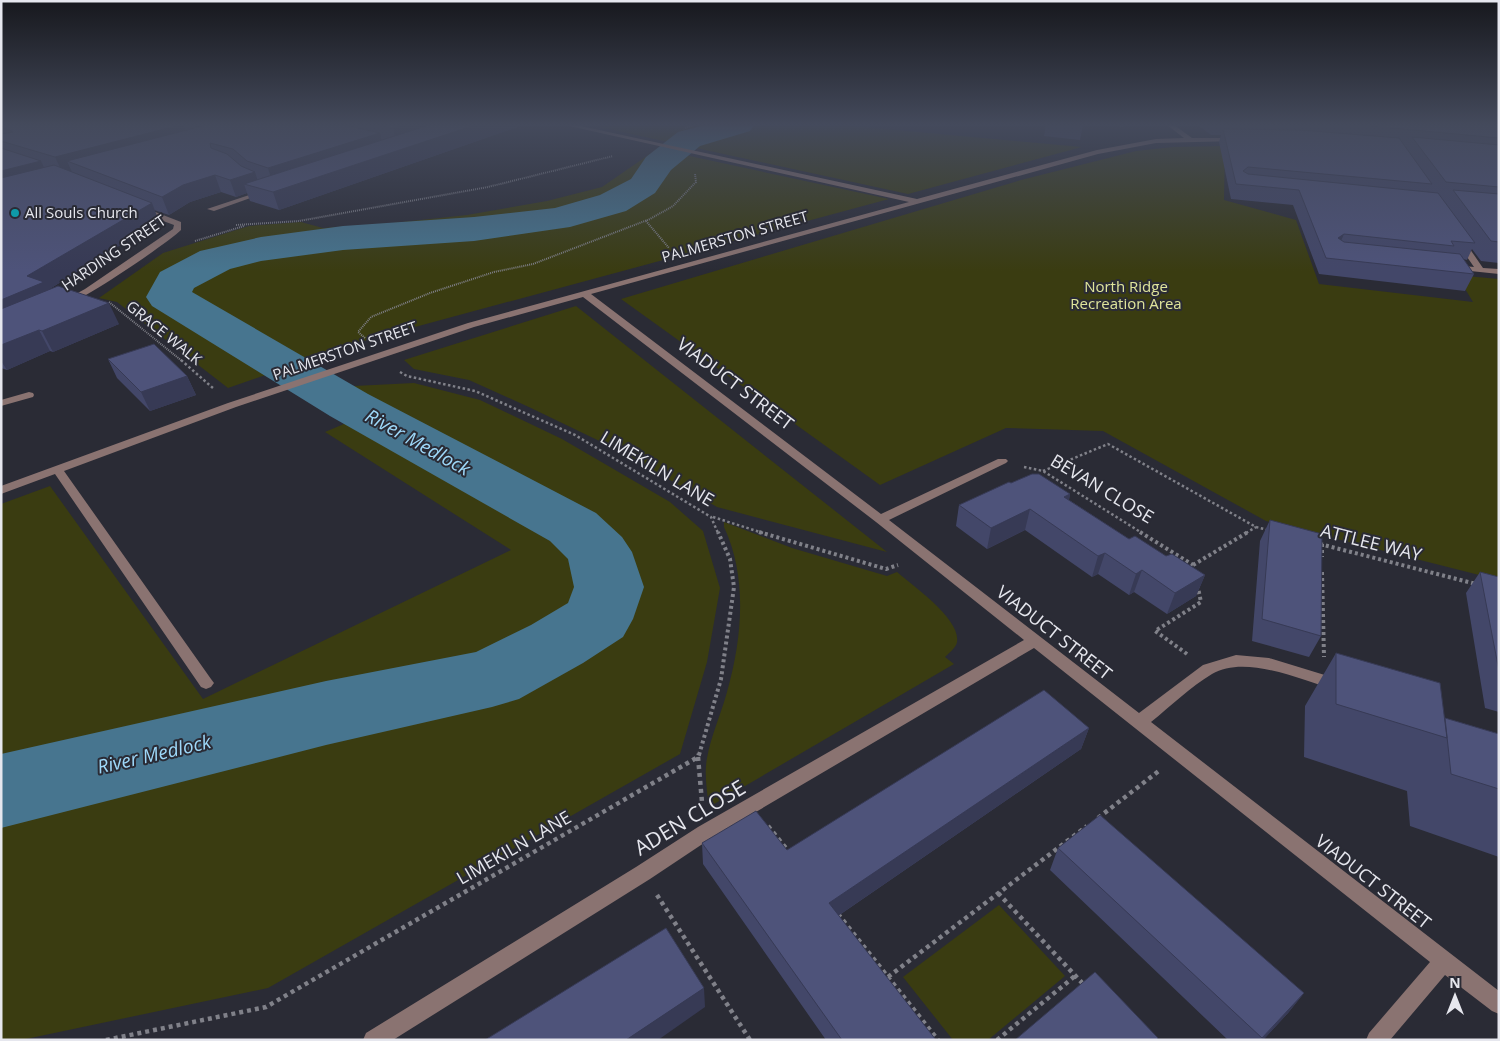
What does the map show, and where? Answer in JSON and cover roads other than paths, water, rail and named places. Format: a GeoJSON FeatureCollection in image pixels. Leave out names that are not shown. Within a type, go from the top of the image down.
{"type":"FeatureCollection","features":[{"type":"Feature","properties":{"kind":"street"},"geometry":{"type":"LineString","coordinates":[[790,174],[918,201]]}},
{"type":"Feature","properties":{"kind":"street","name":"PALMERSTON STREET"},"geometry":{"type":"LineString","coordinates":[[1,490],[232,405],[379,354],[471,325],[1018,174]]}},
{"type":"Feature","properties":{"kind":"street"},"geometry":{"type":"LineString","coordinates":[[211,209],[273,189],[264,186]]}},
{"type":"Feature","properties":{"kind":"street","name":"HARDING STREET"},"geometry":{"type":"LineString","coordinates":[[55,307],[74,299],[177,230],[178,224],[133,207]]}},
{"type":"Feature","properties":{"kind":"street"},"geometry":{"type":"LineString","coordinates":[[1453,231],[1480,270]]}},
{"type":"Feature","properties":{"kind":"street"},"geometry":{"type":"LineString","coordinates":[[1442,266],[1499,272]]}},
{"type":"Feature","properties":{"kind":"street","name":"VIADUCT STREET"},"geometry":{"type":"LineString","coordinates":[[585,294],[880,519],[1499,1004]]}},
{"type":"Feature","properties":{"kind":"street"},"geometry":{"type":"LineString","coordinates":[[1,404],[30,395]]}},
{"type":"Feature","properties":{"kind":"street"},"geometry":{"type":"LineString","coordinates":[[880,519],[1002,461]]}},
{"type":"Feature","properties":{"kind":"street"},"geometry":{"type":"LineString","coordinates":[[57,469],[206,683]]}},
{"type":"Feature","properties":{"kind":"street","name":"ADEN CLOSE"},"geometry":{"type":"LineString","coordinates":[[373,1040],[644,873],[704,833],[1034,641]]}},
{"type":"Feature","properties":{"kind":"street"},"geometry":{"type":"LineString","coordinates":[[1139,722],[1208,669],[1236,661],[1269,664],[1352,689]]}},
{"type":"Feature","properties":{"kind":"street"},"geometry":{"type":"LineString","coordinates":[[1376,1040],[1444,961]]}},
{"type":"Feature","properties":{"kind":"waterway","name":"River Medlock"},"geometry":{"type":"LineString","coordinates":[[1,791],[326,713],[492,678],[557,644],[597,619],[609,587],[599,552],[573,527],[349,405],[168,297],[175,281],[215,260],[261,249],[343,238],[474,229],[557,219],[613,203],[643,186],[651,174]]}},
{"type":"Feature","properties":{"kind":"place","name":"All Souls Church"},"geometry":{"type":"Point","coordinates":[15,213]}},
{"type":"Feature","properties":{"kind":"park label","name":"North Ridge Recreation Area"},"geometry":{"type":"Point","coordinates":[1126,296]}}]}
